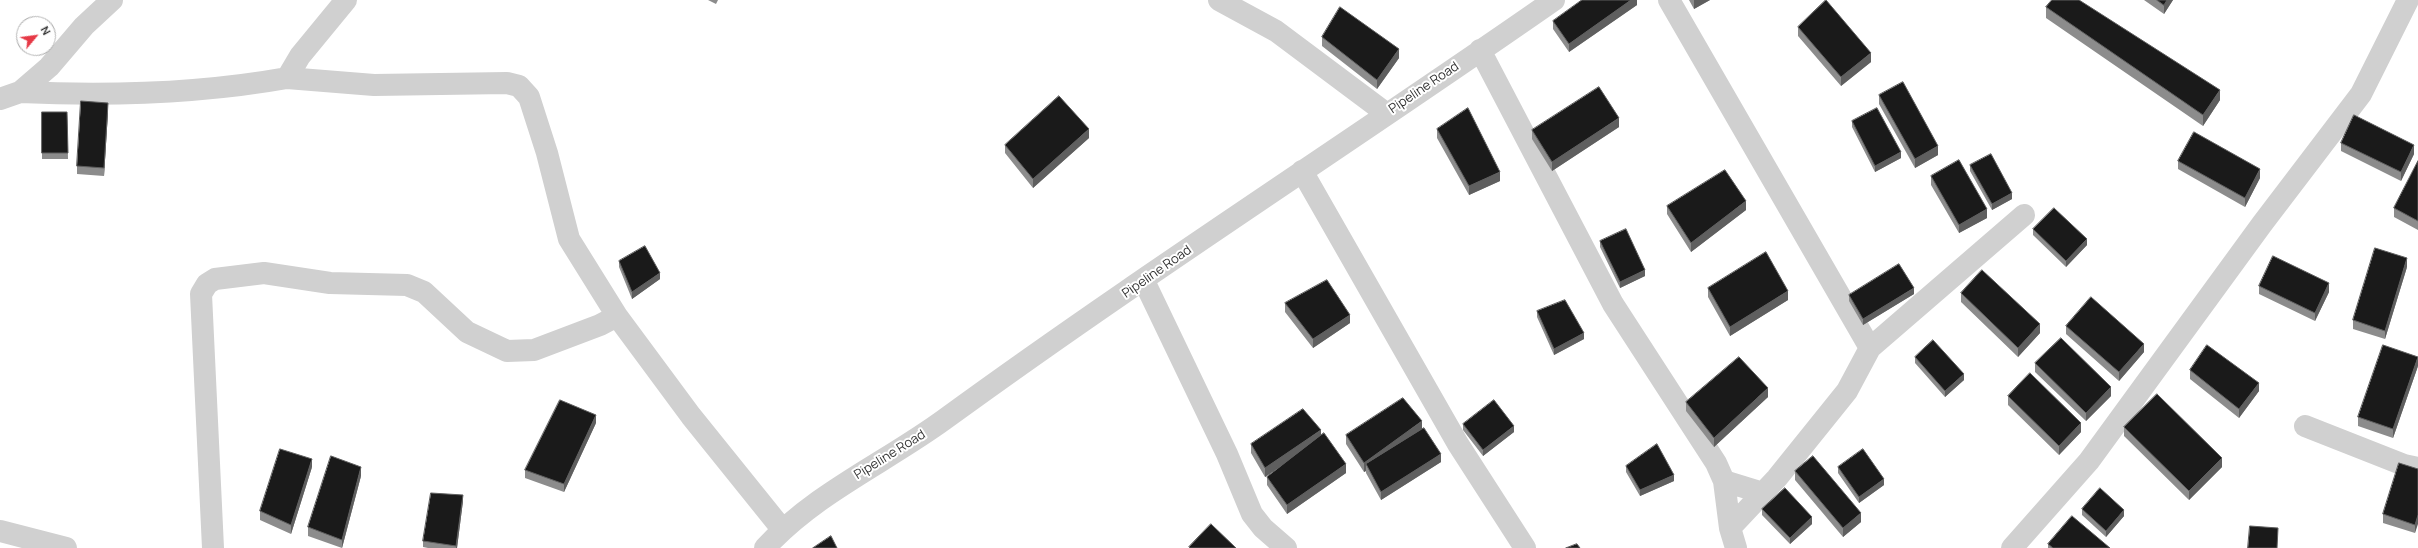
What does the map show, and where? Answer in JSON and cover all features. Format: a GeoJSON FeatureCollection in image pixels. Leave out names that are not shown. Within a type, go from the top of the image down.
{"type":"FeatureCollection","features":[{"type":"Feature","properties":{"kind":"street"},"geometry":{"type":"LineString","coordinates":[[0,99],[20,92],[49,67],[84,26],[112,0]]}},
{"type":"Feature","properties":{"kind":"street"},"geometry":{"type":"LineString","coordinates":[[287,78],[300,56],[346,0]]}},
{"type":"Feature","properties":{"kind":"street"},"geometry":{"type":"LineString","coordinates":[[1219,0],[1276,31],[1388,114]]}},
{"type":"Feature","properties":{"kind":"street","name":"Pipeline Road"},"geometry":{"type":"LineString","coordinates":[[764,548],[782,529],[855,476],[927,432],[1012,371],[1302,171],[1554,0]]}},
{"type":"Feature","properties":{"kind":"street"},"geometry":{"type":"LineString","coordinates":[[1669,0],[1870,348]]}},
{"type":"Feature","properties":{"kind":"street"},"geometry":{"type":"LineString","coordinates":[[2012,548],[2089,461],[2262,224],[2361,94],[2408,0]]}},
{"type":"Feature","properties":{"kind":"street"},"geometry":{"type":"LineString","coordinates":[[1480,50],[1613,304],[1716,463],[1724,481],[1733,538]]}},
{"type":"Feature","properties":{"kind":"street"},"geometry":{"type":"LineString","coordinates":[[20,92],[82,95],[248,86],[287,78],[374,85],[507,83],[519,86],[529,97],[547,153],[569,239],[617,316],[691,416],[782,529]]}},
{"type":"Feature","properties":{"kind":"street"},"geometry":{"type":"LineString","coordinates":[[1302,171],[1454,438],[1525,548]]}},
{"type":"Feature","properties":{"kind":"street"},"geometry":{"type":"LineString","coordinates":[[1733,538],[1763,493],[1847,391],[1870,348],[2024,215]]}},
{"type":"Feature","properties":{"kind":"street"},"geometry":{"type":"LineString","coordinates":[[213,548],[201,294],[207,284],[215,279],[264,273],[330,283],[407,285],[424,292],[467,332],[507,351],[534,350],[600,325],[617,316]]}},
{"type":"Feature","properties":{"kind":"street"},"geometry":{"type":"LineString","coordinates":[[1144,281],[1227,454],[1252,514],[1263,528],[1286,548]]}},
{"type":"Feature","properties":{"kind":"street"},"geometry":{"type":"LineString","coordinates":[[2305,426],[2404,465],[2418,468]]}},
{"type":"Feature","properties":{"kind":"street"},"geometry":{"type":"LineString","coordinates":[[1724,481],[1763,493]]}},
{"type":"Feature","properties":{"kind":"street"},"geometry":{"type":"LineString","coordinates":[[0,531],[66,548]]}},
{"type":"Feature","properties":{"kind":"building"},"geometry":{"type":"Polygon","coordinates":[[[1582,0],[1631,0],[1569,44],[1553,21],[1582,0]]]}},
{"type":"Feature","properties":{"kind":"building"},"geometry":{"type":"Polygon","coordinates":[[[1826,0],[1871,53],[1841,77],[1798,27],[1826,0]]]}},
{"type":"Feature","properties":{"kind":"building"},"geometry":{"type":"Polygon","coordinates":[[[2052,0],[2079,0],[2220,90],[2203,115],[2046,7],[2052,0]]]}},
{"type":"Feature","properties":{"kind":"building"},"geometry":{"type":"Polygon","coordinates":[[[2157,0],[2167,0],[2164,5],[2157,0]]]}},
{"type":"Feature","properties":{"kind":"building"},"geometry":{"type":"Polygon","coordinates":[[[1340,7],[1399,49],[1377,80],[1322,37],[1340,7]]]}},
{"type":"Feature","properties":{"kind":"building"},"geometry":{"type":"Polygon","coordinates":[[[1903,82],[1938,146],[1915,159],[1879,95],[1903,82]]]}},
{"type":"Feature","properties":{"kind":"building"},"geometry":{"type":"Polygon","coordinates":[[[1599,87],[1619,118],[1552,162],[1532,130],[1599,87]]]}},
{"type":"Feature","properties":{"kind":"building"},"geometry":{"type":"Polygon","coordinates":[[[1059,96],[1089,129],[1033,179],[1005,145],[1059,96]]]}},
{"type":"Feature","properties":{"kind":"building"},"geometry":{"type":"Polygon","coordinates":[[[81,101],[108,103],[104,168],[77,166],[81,101]]]}},
{"type":"Feature","properties":{"kind":"building"},"geometry":{"type":"Polygon","coordinates":[[[1468,108],[1500,172],[1469,186],[1437,129],[1468,108]]]}},
{"type":"Feature","properties":{"kind":"building"},"geometry":{"type":"Polygon","coordinates":[[[1877,108],[1901,152],[1875,166],[1852,121],[1877,108]]]}},
{"type":"Feature","properties":{"kind":"building"},"geometry":{"type":"Polygon","coordinates":[[[42,112],[67,112],[68,153],[42,153],[42,112]]]}},
{"type":"Feature","properties":{"kind":"building"},"geometry":{"type":"Polygon","coordinates":[[[2354,115],[2414,145],[2401,172],[2341,143],[2354,115]]]}},
{"type":"Feature","properties":{"kind":"building"},"geometry":{"type":"Polygon","coordinates":[[[2194,132],[2260,169],[2245,198],[2178,161],[2194,132]]]}},
{"type":"Feature","properties":{"kind":"building"},"geometry":{"type":"Polygon","coordinates":[[[1991,154],[2012,193],[1992,204],[1970,165],[1991,154]]]}},
{"type":"Feature","properties":{"kind":"building"},"geometry":{"type":"Polygon","coordinates":[[[1959,160],[1987,209],[1959,225],[1931,176],[1959,160]]]}},
{"type":"Feature","properties":{"kind":"building"},"geometry":{"type":"Polygon","coordinates":[[[2418,161],[2418,221],[2394,208],[2418,161]]]}},
{"type":"Feature","properties":{"kind":"building"},"geometry":{"type":"Polygon","coordinates":[[[1725,170],[1746,201],[1691,243],[1667,206],[1725,170]]]}},
{"type":"Feature","properties":{"kind":"building"},"geometry":{"type":"Polygon","coordinates":[[[2054,208],[2087,239],[2066,261],[2033,229],[2054,208]]]}},
{"type":"Feature","properties":{"kind":"building"},"geometry":{"type":"Polygon","coordinates":[[[1626,229],[1645,270],[1620,282],[1600,241],[1626,229]]]}},
{"type":"Feature","properties":{"kind":"building"},"geometry":{"type":"Polygon","coordinates":[[[645,246],[660,273],[632,292],[619,261],[645,246]]]}},
{"type":"Feature","properties":{"kind":"building"},"geometry":{"type":"Polygon","coordinates":[[[2375,248],[2407,258],[2385,331],[2353,320],[2375,248]]]}},
{"type":"Feature","properties":{"kind":"building"},"geometry":{"type":"Polygon","coordinates":[[[1766,252],[1788,291],[1730,327],[1708,288],[1766,252]]]}},
{"type":"Feature","properties":{"kind":"building"},"geometry":{"type":"Polygon","coordinates":[[[2273,256],[2329,283],[2315,313],[2259,286],[2273,256]]]}},
{"type":"Feature","properties":{"kind":"building"},"geometry":{"type":"Polygon","coordinates":[[[1899,264],[1914,288],[1863,319],[1849,295],[1899,264]]]}},
{"type":"Feature","properties":{"kind":"building"},"geometry":{"type":"Polygon","coordinates":[[[1982,270],[2040,324],[2018,348],[1961,293],[1982,270]]]}},
{"type":"Feature","properties":{"kind":"building"},"geometry":{"type":"Polygon","coordinates":[[[1327,280],[1350,315],[1313,339],[1285,303],[1327,280]]]}},
{"type":"Feature","properties":{"kind":"building"},"geometry":{"type":"Polygon","coordinates":[[[2091,297],[2144,344],[2119,372],[2066,326],[2091,297]]]}},
{"type":"Feature","properties":{"kind":"building"},"geometry":{"type":"Polygon","coordinates":[[[1565,300],[1584,333],[1554,349],[1537,311],[1565,300]]]}},
{"type":"Feature","properties":{"kind":"building"},"geometry":{"type":"Polygon","coordinates":[[[2061,338],[2111,387],[2086,413],[2035,363],[2061,338]]]}},
{"type":"Feature","properties":{"kind":"building"},"geometry":{"type":"Polygon","coordinates":[[[1933,340],[1964,374],[1945,391],[1915,357],[1933,340]]]}},
{"type":"Feature","properties":{"kind":"building"},"geometry":{"type":"Polygon","coordinates":[[[2207,345],[2259,383],[2239,409],[2190,370],[2207,345]]]}},
{"type":"Feature","properties":{"kind":"building"},"geometry":{"type":"Polygon","coordinates":[[[2383,345],[2418,357],[2393,429],[2358,417],[2383,345]]]}},
{"type":"Feature","properties":{"kind":"building"},"geometry":{"type":"Polygon","coordinates":[[[1739,357],[1768,388],[1714,438],[1686,402],[1739,357]]]}},
{"type":"Feature","properties":{"kind":"building"},"geometry":{"type":"Polygon","coordinates":[[[2030,373],[2081,423],[2059,446],[2008,396],[2030,373]]]}},
{"type":"Feature","properties":{"kind":"building"},"geometry":{"type":"Polygon","coordinates":[[[2157,394],[2222,458],[2189,491],[2124,427],[2157,394]]]}},
{"type":"Feature","properties":{"kind":"building"},"geometry":{"type":"Polygon","coordinates":[[[1403,398],[1422,421],[1364,463],[1346,435],[1403,398]]]}},
{"type":"Feature","properties":{"kind":"building"},"geometry":{"type":"Polygon","coordinates":[[[560,400],[596,415],[564,484],[525,470],[560,400]]]}},
{"type":"Feature","properties":{"kind":"building"},"geometry":{"type":"Polygon","coordinates":[[[1494,400],[1514,426],[1483,450],[1463,424],[1494,400]]]}},
{"type":"Feature","properties":{"kind":"building"},"geometry":{"type":"Polygon","coordinates":[[[1303,409],[1321,430],[1265,468],[1251,444],[1303,409]]]}},
{"type":"Feature","properties":{"kind":"building"},"geometry":{"type":"Polygon","coordinates":[[[1424,428],[1441,454],[1381,492],[1366,464],[1424,428]]]}},
{"type":"Feature","properties":{"kind":"building"},"geometry":{"type":"Polygon","coordinates":[[[1324,433],[1346,464],[1287,505],[1267,477],[1324,433]]]}},
{"type":"Feature","properties":{"kind":"building"},"geometry":{"type":"Polygon","coordinates":[[[1657,444],[1674,475],[1640,490],[1626,466],[1657,444]]]}},
{"type":"Feature","properties":{"kind":"building"},"geometry":{"type":"Polygon","coordinates":[[[280,449],[312,459],[291,525],[260,511],[280,449]]]}},
{"type":"Feature","properties":{"kind":"building"},"geometry":{"type":"Polygon","coordinates":[[[1863,449],[1884,479],[1859,497],[1838,467],[1863,449]]]}},
{"type":"Feature","properties":{"kind":"building"},"geometry":{"type":"Polygon","coordinates":[[[331,456],[361,467],[342,540],[308,527],[331,456]]]}},
{"type":"Feature","properties":{"kind":"building"},"geometry":{"type":"Polygon","coordinates":[[[1813,456],[1861,513],[1843,528],[1795,471],[1813,456]]]}},
{"type":"Feature","properties":{"kind":"building"},"geometry":{"type":"Polygon","coordinates":[[[2399,463],[2418,469],[2418,515],[2415,525],[2383,514],[2399,463]]]}},
{"type":"Feature","properties":{"kind":"building"},"geometry":{"type":"Polygon","coordinates":[[[1785,488],[1812,517],[1790,538],[1762,509],[1785,488]]]}},
{"type":"Feature","properties":{"kind":"building"},"geometry":{"type":"Polygon","coordinates":[[[2100,488],[2124,510],[2106,531],[2082,509],[2100,488]]]}},
{"type":"Feature","properties":{"kind":"building"},"geometry":{"type":"Polygon","coordinates":[[[431,493],[463,495],[456,546],[423,541],[431,493]]]}},
{"type":"Feature","properties":{"kind":"building"},"geometry":{"type":"Polygon","coordinates":[[[2072,516],[2110,548],[2053,548],[2048,544],[2072,516]]]}},
{"type":"Feature","properties":{"kind":"building"},"geometry":{"type":"Polygon","coordinates":[[[1211,524],[1236,548],[1190,548],[1189,547],[1211,524]]]}},
{"type":"Feature","properties":{"kind":"building"},"geometry":{"type":"Polygon","coordinates":[[[2250,526],[2278,528],[2277,548],[2248,548],[2250,526]]]}},
{"type":"Feature","properties":{"kind":"building"},"geometry":{"type":"Polygon","coordinates":[[[831,536],[837,548],[813,548],[831,536]]]}},
{"type":"Feature","properties":{"kind":"building"},"geometry":{"type":"Polygon","coordinates":[[[1577,544],[1580,548],[1566,548],[1577,544]]]}}]}
